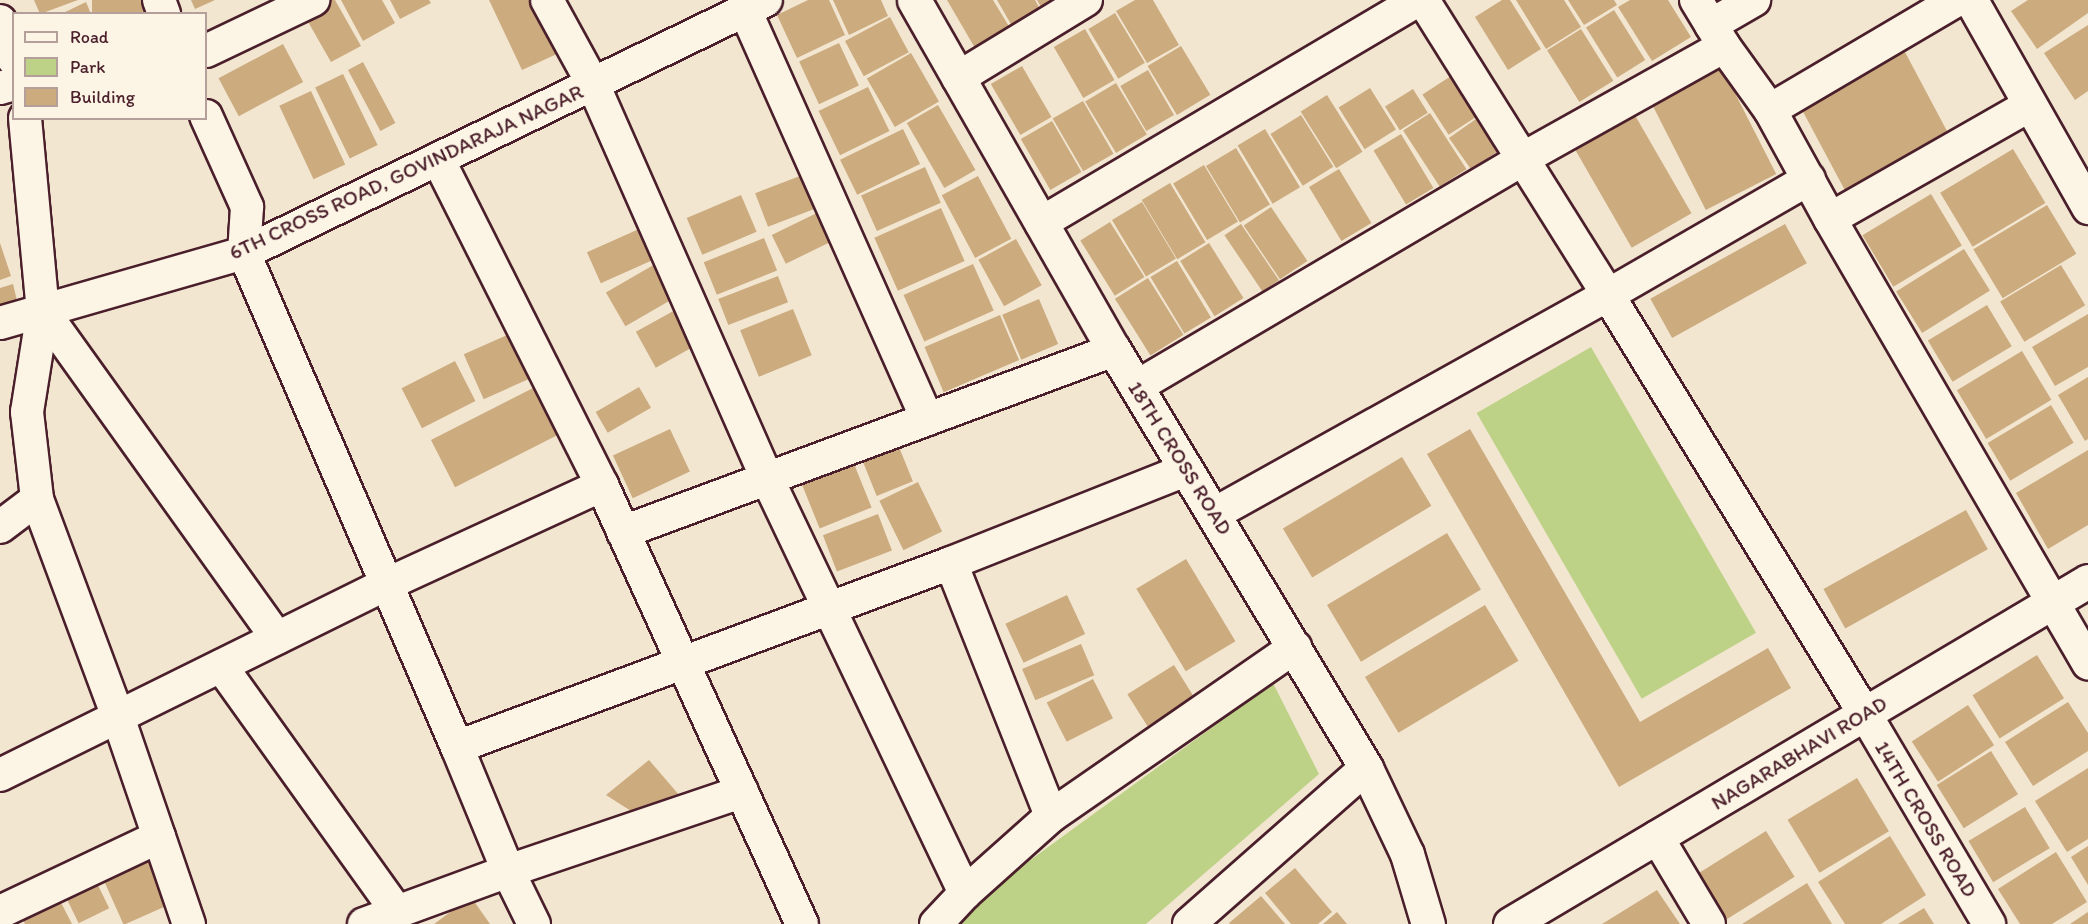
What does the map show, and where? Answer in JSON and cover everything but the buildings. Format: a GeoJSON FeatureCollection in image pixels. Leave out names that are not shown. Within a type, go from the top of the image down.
{"type":"FeatureCollection","features":[{"type":"Feature","properties":{"kind":"street"},"geometry":{"type":"LineString","coordinates":[[207,51],[313,0]]}},
{"type":"Feature","properties":{"kind":"street"},"geometry":{"type":"LineString","coordinates":[[547,0],[593,84],[767,478],[965,893]]}},
{"type":"Feature","properties":{"kind":"street","name":"18TH CROSS ROAD"},"geometry":{"type":"LineString","coordinates":[[914,0],[1114,351],[1295,647],[1366,768],[1407,854],[1428,924]]}},
{"type":"Feature","properties":{"kind":"street"},"geometry":{"type":"LineString","coordinates":[[958,78],[1086,0]]}},
{"type":"Feature","properties":{"kind":"street"},"geometry":{"type":"LineString","coordinates":[[1041,223],[1418,0]]}},
{"type":"Feature","properties":{"kind":"street","name":"14TH CROSS ROAD"},"geometry":{"type":"LineString","coordinates":[[1424,0],[1524,158],[1865,714],[1989,924]]}},
{"type":"Feature","properties":{"kind":"street"},"geometry":{"type":"LineString","coordinates":[[1136,387],[1524,158],[1710,24],[1754,0]]}},
{"type":"Feature","properties":{"kind":"street"},"geometry":{"type":"LineString","coordinates":[[1770,110],[1957,0]]}},
{"type":"Feature","properties":{"kind":"street"},"geometry":{"type":"LineString","coordinates":[[1971,0],[2088,207]]}},
{"type":"Feature","properties":{"kind":"street"},"geometry":{"type":"LineString","coordinates":[[756,5],[927,419]]}},
{"type":"Feature","properties":{"kind":"street","name":"6TH CROSS ROAD, GOVINDARAJA NAGAR"},"geometry":{"type":"LineString","coordinates":[[0,323],[244,253],[756,5]]}},
{"type":"Feature","properties":{"kind":"street"},"geometry":{"type":"LineString","coordinates":[[0,21],[12,54]]}},
{"type":"Feature","properties":{"kind":"street"},"geometry":{"type":"LineString","coordinates":[[1710,24],[1770,110],[1830,219],[2088,663]]}},
{"type":"Feature","properties":{"kind":"street"},"geometry":{"type":"LineString","coordinates":[[1830,219],[2030,105]]}},
{"type":"Feature","properties":{"kind":"street"},"geometry":{"type":"LineString","coordinates":[[207,118],[248,207],[244,253],[457,747],[508,871],[534,924]]}},
{"type":"Feature","properties":{"kind":"street"},"geometry":{"type":"LineString","coordinates":[[25,120],[43,311],[27,412],[37,499],[118,717],[189,924]]}},
{"type":"Feature","properties":{"kind":"street"},"geometry":{"type":"LineString","coordinates":[[438,159],[602,485],[802,924]]}},
{"type":"Feature","properties":{"kind":"street"},"geometry":{"type":"LineString","coordinates":[[1214,514],[1608,295],[1809,179]]}},
{"type":"Feature","properties":{"kind":"street"},"geometry":{"type":"LineString","coordinates":[[43,311],[277,638]]}},
{"type":"Feature","properties":{"kind":"street"},"geometry":{"type":"LineString","coordinates":[[622,531],[1114,351]]}},
{"type":"Feature","properties":{"kind":"street"},"geometry":{"type":"LineString","coordinates":[[457,747],[951,563],[1186,470]]}},
{"type":"Feature","properties":{"kind":"street"},"geometry":{"type":"LineString","coordinates":[[0,775],[386,585],[602,485]]}},
{"type":"Feature","properties":{"kind":"street"},"geometry":{"type":"LineString","coordinates":[[0,527],[37,499]]}},
{"type":"Feature","properties":{"kind":"street"},"geometry":{"type":"LineString","coordinates":[[951,563],[1051,816]]}},
{"type":"Feature","properties":{"kind":"street","name":"NAGARABHAVI ROAD"},"geometry":{"type":"LineString","coordinates":[[1510,924],[2088,581]]}},
{"type":"Feature","properties":{"kind":"street"},"geometry":{"type":"LineString","coordinates":[[936,924],[965,893],[1051,816],[1295,647]]}},
{"type":"Feature","properties":{"kind":"street"},"geometry":{"type":"LineString","coordinates":[[221,666],[378,920],[508,871],[742,792]]}},
{"type":"Feature","properties":{"kind":"street"},"geometry":{"type":"LineString","coordinates":[[1189,924],[1366,768]]}},
{"type":"Feature","properties":{"kind":"street"},"geometry":{"type":"LineString","coordinates":[[0,912],[159,837]]}},
{"type":"Feature","properties":{"kind":"street"},"geometry":{"type":"LineString","coordinates":[[1657,837],[1709,924]]}},
{"type":"Feature","properties":{"kind":"green space"},"geometry":{"type":"Polygon","coordinates":[[[1591,347],[1756,633],[1642,699],[1477,413],[1591,347]]]}},
{"type":"Feature","properties":{"kind":"green space"},"geometry":{"type":"Polygon","coordinates":[[[1273,683],[1319,774],[1146,924],[953,924],[988,891],[1273,683]]]}}]}
